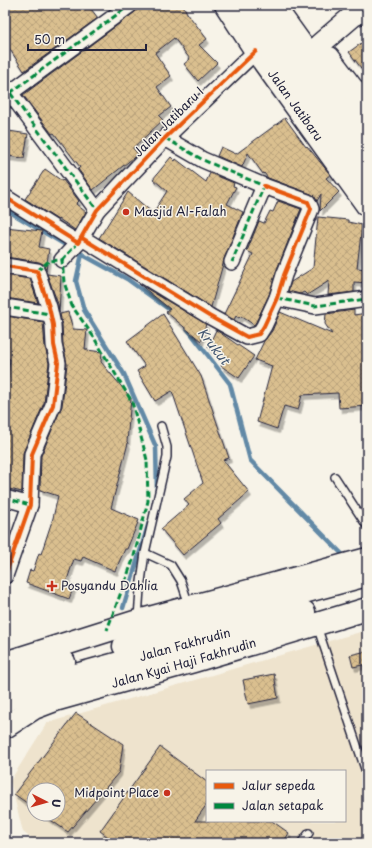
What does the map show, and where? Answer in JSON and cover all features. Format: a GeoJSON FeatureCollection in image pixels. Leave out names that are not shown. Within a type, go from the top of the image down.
{"type":"FeatureCollection","features":[{"type":"Feature","properties":{"kind":"main road","name":"Jalan Jatibaru"},"geometry":{"type":"LineString","coordinates":[[226,5],[256,51],[367,205]]}},
{"type":"Feature","properties":{"kind":"main road","name":"Jalan Jatibaru"},"geometry":{"type":"LineString","coordinates":[[248,5],[367,171]]}},
{"type":"Feature","properties":{"kind":"main road"},"geometry":{"type":"LineString","coordinates":[[273,5],[367,136]]}},
{"type":"Feature","properties":{"kind":"main road"},"geometry":{"type":"LineString","coordinates":[[290,5],[367,108]]}},
{"type":"Feature","properties":{"kind":"main road","name":"Jalan Fakhrudin"},"geometry":{"type":"LineString","coordinates":[[7,675],[138,621],[367,558]]}},
{"type":"Feature","properties":{"kind":"main road","name":"Jalan Fakhrudin"},"geometry":{"type":"LineString","coordinates":[[5,701],[43,684],[248,618],[367,575]]}},
{"type":"Feature","properties":{"kind":"main road","name":"Jalan Fakhrudin"},"geometry":{"type":"LineString","coordinates":[[7,675],[248,618],[367,596]]}},
{"type":"Feature","properties":{"kind":"main road","name":"Jalan Kyai Haji Fakhrudin"},"geometry":{"type":"LineString","coordinates":[[5,727],[34,708],[55,700],[194,661],[367,609]]}},
{"type":"Feature","properties":{"kind":"street"},"geometry":{"type":"LineString","coordinates":[[97,210],[7,89],[130,5]]}},
{"type":"Feature","properties":{"kind":"street"},"geometry":{"type":"LineString","coordinates":[[319,45],[362,10]]}},
{"type":"Feature","properties":{"kind":"street","name":"Jalan Jatibaru I"},"geometry":{"type":"LineString","coordinates":[[73,248],[97,210],[165,138],[256,51]]}},
{"type":"Feature","properties":{"kind":"street"},"geometry":{"type":"LineString","coordinates":[[5,198],[73,248],[209,316],[247,337],[259,334],[277,298],[284,275],[311,209],[308,202],[264,186],[203,160],[165,138]]}},
{"type":"Feature","properties":{"kind":"street"},"geometry":{"type":"LineString","coordinates":[[232,262],[264,186]]}},
{"type":"Feature","properties":{"kind":"street"},"geometry":{"type":"LineString","coordinates":[[5,266],[37,271],[49,307],[58,363],[53,405],[32,454],[30,505],[5,576]]}},
{"type":"Feature","properties":{"kind":"street"},"geometry":{"type":"LineString","coordinates":[[277,298],[315,306],[367,298]]}},
{"type":"Feature","properties":{"kind":"street"},"geometry":{"type":"LineString","coordinates":[[5,307],[50,314]]}},
{"type":"Feature","properties":{"kind":"street"},"geometry":{"type":"LineString","coordinates":[[5,498],[30,505]]}},
{"type":"Feature","properties":{"kind":"lane"},"geometry":{"type":"LineString","coordinates":[[138,621],[140,589],[145,553],[167,457],[167,447],[161,426]]}},
{"type":"Feature","properties":{"kind":"lane"},"geometry":{"type":"LineString","coordinates":[[335,477],[367,526]]}},
{"type":"Feature","properties":{"kind":"lane"},"geometry":{"type":"LineString","coordinates":[[145,553],[171,565],[181,581],[190,607]]}},
{"type":"Feature","properties":{"kind":"lane"},"geometry":{"type":"LineString","coordinates":[[316,624],[367,775]]}},
{"type":"Feature","properties":{"kind":"lane"},"geometry":{"type":"LineString","coordinates":[[301,843],[309,833]]}},
{"type":"Feature","properties":{"kind":"shaded area"},"geometry":{"type":"Polygon","coordinates":[[[367,630],[367,843],[37,843],[23,832],[10,781],[47,723],[367,630]]]}},
{"type":"Feature","properties":{"kind":"building"},"geometry":{"type":"Polygon","coordinates":[[[5,5],[88,5],[98,18],[24,71],[5,42],[5,5]]]}},
{"type":"Feature","properties":{"kind":"building"},"geometry":{"type":"Polygon","coordinates":[[[139,5],[183,5],[187,13],[207,39],[199,45],[217,63],[198,81],[184,64],[190,59],[174,38],[155,53],[171,76],[157,87],[171,107],[159,116],[163,120],[133,148],[138,154],[93,190],[78,169],[80,167],[54,133],[52,134],[23,95],[135,12],[139,5]]]}},
{"type":"Feature","properties":{"kind":"building"},"geometry":{"type":"Polygon","coordinates":[[[367,39],[367,76],[349,52],[367,39]]]}},
{"type":"Feature","properties":{"kind":"building"},"geometry":{"type":"Polygon","coordinates":[[[285,118],[306,147],[307,146],[329,173],[330,175],[326,178],[339,192],[320,211],[321,194],[317,201],[311,194],[268,178],[264,173],[263,174],[248,153],[242,167],[217,156],[221,147],[236,154],[285,118]]]}},
{"type":"Feature","properties":{"kind":"building"},"geometry":{"type":"Polygon","coordinates":[[[9,131],[28,134],[24,158],[6,156],[9,131]]]}},
{"type":"Feature","properties":{"kind":"building"},"geometry":{"type":"Polygon","coordinates":[[[171,157],[175,161],[176,159],[206,182],[210,173],[234,183],[233,186],[236,187],[227,204],[243,212],[224,259],[211,307],[99,238],[128,192],[153,213],[167,191],[153,179],[171,157]]]}},
{"type":"Feature","properties":{"kind":"building"},"geometry":{"type":"Polygon","coordinates":[[[45,169],[62,181],[63,180],[79,201],[76,204],[86,212],[75,230],[25,199],[45,169]]]}},
{"type":"Feature","properties":{"kind":"building"},"geometry":{"type":"Polygon","coordinates":[[[278,201],[301,209],[276,272],[269,295],[256,322],[254,325],[241,316],[239,318],[236,316],[234,320],[224,314],[253,254],[247,251],[259,221],[264,223],[270,211],[273,212],[278,201]]]}},
{"type":"Feature","properties":{"kind":"building"},"geometry":{"type":"Polygon","coordinates":[[[318,217],[348,220],[348,222],[362,225],[357,268],[367,269],[367,283],[354,282],[354,292],[328,295],[329,281],[307,295],[304,292],[300,294],[288,291],[291,282],[313,268],[318,217]]]}},
{"type":"Feature","properties":{"kind":"building"},"geometry":{"type":"Polygon","coordinates":[[[5,227],[42,231],[39,247],[49,249],[46,271],[43,264],[39,262],[5,257],[5,227]]]}},
{"type":"Feature","properties":{"kind":"building"},"geometry":{"type":"Polygon","coordinates":[[[47,274],[61,276],[59,313],[58,304],[47,274]]]}},
{"type":"Feature","properties":{"kind":"building"},"geometry":{"type":"Polygon","coordinates":[[[5,275],[30,279],[38,303],[5,298],[5,275]]]}},
{"type":"Feature","properties":{"kind":"building"},"geometry":{"type":"Polygon","coordinates":[[[139,284],[206,324],[201,341],[166,312],[170,309],[139,284]]]}},
{"type":"Feature","properties":{"kind":"building"},"geometry":{"type":"Polygon","coordinates":[[[354,310],[354,315],[367,313],[367,406],[339,408],[338,393],[302,395],[298,410],[284,406],[277,429],[257,422],[272,366],[255,360],[264,341],[272,331],[280,312],[332,334],[325,324],[326,314],[354,310]]]}},
{"type":"Feature","properties":{"kind":"building"},"geometry":{"type":"Polygon","coordinates":[[[68,312],[73,329],[87,330],[85,349],[102,352],[101,362],[131,398],[128,443],[111,508],[139,520],[127,549],[125,549],[115,571],[83,557],[81,561],[74,559],[66,583],[74,586],[69,599],[26,583],[30,570],[33,571],[39,553],[41,554],[53,518],[58,496],[40,490],[41,456],[62,406],[67,364],[60,314],[68,312]]]}},
{"type":"Feature","properties":{"kind":"building"},"geometry":{"type":"Polygon","coordinates":[[[163,314],[201,376],[229,458],[223,460],[249,492],[218,519],[221,523],[183,555],[161,529],[189,505],[184,499],[203,483],[172,391],[155,401],[137,371],[145,366],[127,341],[163,314]]]}},
{"type":"Feature","properties":{"kind":"building"},"geometry":{"type":"Polygon","coordinates":[[[7,316],[43,322],[45,347],[49,363],[44,403],[23,453],[22,492],[5,488],[5,383],[7,384],[10,359],[5,359],[5,325],[7,316]]]}},
{"type":"Feature","properties":{"kind":"building"},"geometry":{"type":"Polygon","coordinates":[[[216,330],[254,356],[239,378],[221,366],[224,361],[208,347],[216,330]]]}},
{"type":"Feature","properties":{"kind":"building"},"geometry":{"type":"Polygon","coordinates":[[[367,651],[367,664],[353,667],[350,655],[367,651]]]}},
{"type":"Feature","properties":{"kind":"building"},"geometry":{"type":"Polygon","coordinates":[[[274,674],[278,698],[248,704],[243,680],[274,674]]]}},
{"type":"Feature","properties":{"kind":"building"},"geometry":{"type":"Polygon","coordinates":[[[76,713],[123,744],[119,772],[68,832],[54,822],[66,822],[66,782],[26,782],[26,802],[14,794],[76,713]]]}},
{"type":"Feature","properties":{"kind":"building","name":"Midpoint Place"},"geometry":{"type":"Polygon","coordinates":[[[160,747],[206,781],[206,805],[195,821],[273,822],[289,833],[283,843],[116,843],[100,831],[160,747]]]}},
{"type":"Feature","properties":{"kind":"waterway","name":"Krukut"},"geometry":{"type":"LineString","coordinates":[[5,209],[74,250],[127,279],[174,313]]}},
{"type":"Feature","properties":{"kind":"waterway"},"geometry":{"type":"LineString","coordinates":[[82,254],[76,281],[84,310],[124,374],[156,447],[157,492]]}},
{"type":"Feature","properties":{"kind":"waterway","name":"Krukut"},"geometry":{"type":"LineString","coordinates":[[186,327],[230,384],[250,460],[342,554]]}},
{"type":"Feature","properties":{"kind":"waterway"},"geometry":{"type":"LineString","coordinates":[[123,608],[149,522]]}},
{"type":"Feature","properties":{"kind":"marked path"},"geometry":{"type":"LineString","coordinates":[[10,93],[130,5]]}},
{"type":"Feature","properties":{"kind":"marked path"},"geometry":{"type":"LineString","coordinates":[[5,86],[97,210]]}},
{"type":"Feature","properties":{"kind":"marked path"},"geometry":{"type":"LineString","coordinates":[[165,138],[203,160],[264,186],[232,262]]}},
{"type":"Feature","properties":{"kind":"marked path"},"geometry":{"type":"LineString","coordinates":[[62,260],[78,243]]}},
{"type":"Feature","properties":{"kind":"marked path"},"geometry":{"type":"LineString","coordinates":[[37,271],[49,261],[62,260],[64,282],[72,306],[93,336],[132,402],[147,460],[148,501],[133,560],[107,630]]}},
{"type":"Feature","properties":{"kind":"marked path"},"geometry":{"type":"LineString","coordinates":[[277,298],[315,306],[367,299]]}},
{"type":"Feature","properties":{"kind":"marked path"},"geometry":{"type":"LineString","coordinates":[[5,307],[50,314]]}},
{"type":"Feature","properties":{"kind":"marked path"},"geometry":{"type":"LineString","coordinates":[[5,498],[30,505],[30,502]]}},
{"type":"Feature","properties":{"kind":"cycle path"},"geometry":{"type":"LineString","coordinates":[[5,197],[78,243],[97,210],[165,138],[256,51]]}},
{"type":"Feature","properties":{"kind":"cycle path"},"geometry":{"type":"LineString","coordinates":[[82,238],[209,316],[247,337],[259,334],[277,298],[284,275],[311,209],[308,202],[264,186]]}},
{"type":"Feature","properties":{"kind":"cycle path"},"geometry":{"type":"LineString","coordinates":[[5,266],[37,271],[49,307],[58,363],[53,405],[32,454],[30,505],[5,576]]}},
{"type":"Feature","properties":{"kind":"place","name":"Masjid Al-Falah"},"geometry":{"type":"Point","coordinates":[126,212]}},
{"type":"Feature","properties":{"kind":"place","name":"Posyandu Dahlia"},"geometry":{"type":"Point","coordinates":[52,586]}},
{"type":"Feature","properties":{"kind":"place","name":"Midpoint Place"},"geometry":{"type":"Point","coordinates":[167,793]}}]}
